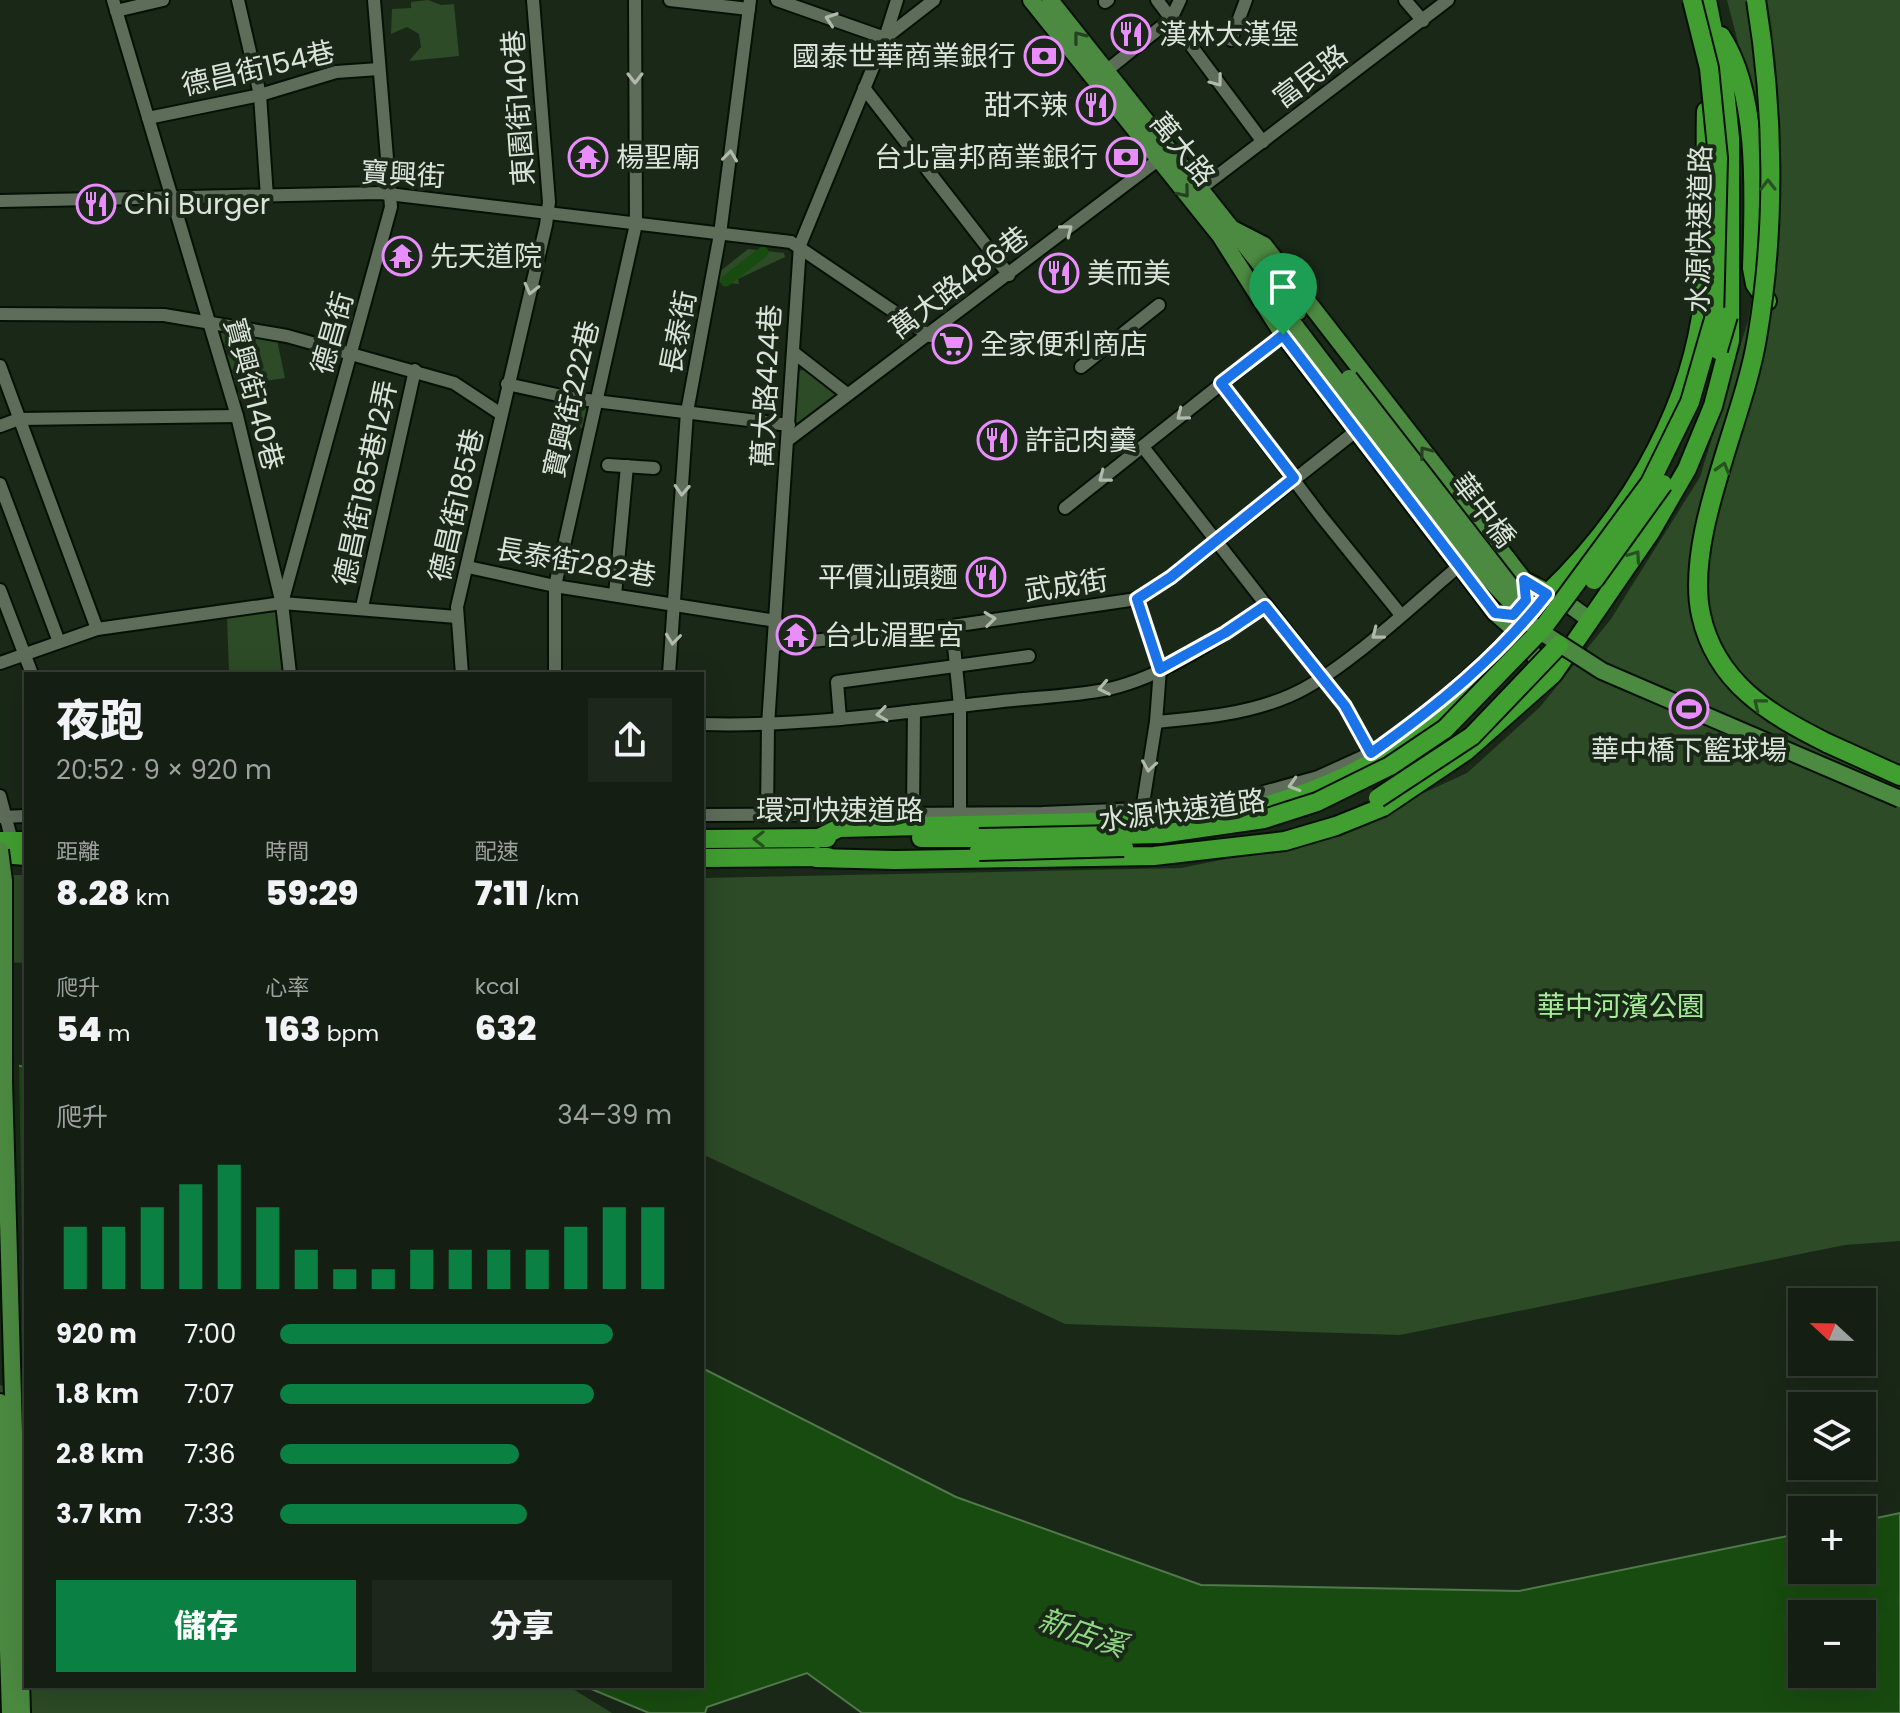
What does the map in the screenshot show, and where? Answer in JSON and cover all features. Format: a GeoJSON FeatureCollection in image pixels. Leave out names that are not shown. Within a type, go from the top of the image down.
{"type":"FeatureCollection","features":[{"type":"Feature","properties":{"kind":"highway","name":"水源快速道路"},"geometry":{"type":"LineString","coordinates":[[979,844],[1160,834],[1274,816],[1338,793],[1390,766],[1445,729],[1497,679],[1543,628],[1650,483],[1690,402],[1714,319],[1718,158],[1709,68],[1692,0]]}},
{"type":"Feature","properties":{"kind":"highway","name":"水源快速道路"},"geometry":{"type":"LineString","coordinates":[[979,844],[1155,845],[1267,831],[1336,807],[1414,764],[1477,716],[1529,661],[1633,529],[1664,483],[1701,408],[1728,316],[1730,138],[1725,90],[1707,0]]}},
{"type":"Feature","properties":{"kind":"highway"},"geometry":{"type":"LineString","coordinates":[[1696,591],[1711,511],[1757,338],[1765,278],[1768,223],[1767,83],[1756,0]]}},
{"type":"Feature","properties":{"kind":"highway"},"geometry":{"type":"LineString","coordinates":[[1711,21],[1728,47],[1745,108],[1751,150],[1752,268],[1755,284],[1767,301]]}},
{"type":"Feature","properties":{"kind":"highway"},"geometry":{"type":"LineString","coordinates":[[1547,594],[1616,516],[1657,448],[1689,364],[1701,317],[1708,206],[1706,114],[1709,68]]}},
{"type":"Feature","properties":{"kind":"highway"},"geometry":{"type":"LineString","coordinates":[[1518,632],[1511,647],[1490,670],[1407,742],[1374,764],[1326,787],[1264,808],[1211,819],[839,828],[816,848],[832,861],[1154,856],[1285,841],[1336,826],[1383,807],[1466,751],[1553,674],[1650,533],[1687,469],[1713,406],[1730,341],[1728,316]]}},
{"type":"Feature","properties":{"kind":"highway"},"geometry":{"type":"LineString","coordinates":[[1699,512],[1696,591],[1708,640],[1717,658],[1758,705],[1804,732],[1900,776]]}},
{"type":"Feature","properties":{"kind":"highway"},"geometry":{"type":"LineString","coordinates":[[1267,831],[1313,826],[1378,798],[1440,760],[1494,715],[1559,645]]}},
{"type":"Feature","properties":{"kind":"highway","name":"環河快速道路"},"geometry":{"type":"LineString","coordinates":[[704,839],[816,848]]}},
{"type":"Feature","properties":{"kind":"highway","name":"環河快速道路"},"geometry":{"type":"LineString","coordinates":[[704,858],[816,848],[979,844]]}},
{"type":"Feature","properties":{"kind":"highway"},"geometry":{"type":"LineString","coordinates":[[6,846],[24,857]]}},
{"type":"Feature","properties":{"kind":"highway"},"geometry":{"type":"LineString","coordinates":[[0,861],[24,858]]}},
{"type":"Feature","properties":{"kind":"main road","name":"萬大路"},"geometry":{"type":"LineString","coordinates":[[1031,0],[1158,160],[1227,234]]}},
{"type":"Feature","properties":{"kind":"main road","name":"萬大路"},"geometry":{"type":"LineString","coordinates":[[1050,0],[1200,189],[1227,234],[1295,328]]}},
{"type":"Feature","properties":{"kind":"main road"},"geometry":{"type":"LineString","coordinates":[[1227,234],[1264,245],[1524,580],[1560,598],[1590,620]]}},
{"type":"Feature","properties":{"kind":"main road"},"geometry":{"type":"LineString","coordinates":[[1295,328],[1356,431],[1495,613],[1518,632],[1536,659],[1553,674]]}},
{"type":"Feature","properties":{"kind":"main road","name":"華中橋"},"geometry":{"type":"LineString","coordinates":[[1295,328],[1484,574],[1520,615],[1559,645],[1602,671],[1900,799]]}},
{"type":"Feature","properties":{"kind":"main road","name":"華中橋"},"geometry":{"type":"LineString","coordinates":[[1295,328],[1529,610],[1582,649],[1620,670],[1900,789]]}},
{"type":"Feature","properties":{"kind":"main road"},"geometry":{"type":"LineString","coordinates":[[1495,613],[1513,615],[1526,600],[1524,580]]}},
{"type":"Feature","properties":{"kind":"main road"},"geometry":{"type":"LineString","coordinates":[[6,846],[4,1081],[22,1713]]}},
{"type":"Feature","properties":{"kind":"main road"},"geometry":{"type":"LineString","coordinates":[[0,1402],[10,1713]]}},
{"type":"Feature","properties":{"kind":"street"},"geometry":{"type":"LineString","coordinates":[[115,5],[163,0]]}},
{"type":"Feature","properties":{"kind":"street"},"geometry":{"type":"LineString","coordinates":[[238,0],[260,95],[267,197]]}},
{"type":"Feature","properties":{"kind":"street","name":"德昌街"},"geometry":{"type":"LineString","coordinates":[[290,672],[282,603],[391,207],[387,194],[374,0]]}},
{"type":"Feature","properties":{"kind":"street","name":"東園街140巷"},"geometry":{"type":"LineString","coordinates":[[501,414],[548,213],[533,0]]}},
{"type":"Feature","properties":{"kind":"street","name":"寶興街222巷"},"geometry":{"type":"LineString","coordinates":[[555,672],[555,586],[636,224],[635,0]]}},
{"type":"Feature","properties":{"kind":"street"},"geometry":{"type":"LineString","coordinates":[[670,0],[749,5]]}},
{"type":"Feature","properties":{"kind":"street"},"geometry":{"type":"LineString","coordinates":[[777,0],[885,38],[897,0]]}},
{"type":"Feature","properties":{"kind":"street","name":"萬大路424巷"},"geometry":{"type":"LineString","coordinates":[[767,815],[768,725],[800,245],[885,38],[934,0]]}},
{"type":"Feature","properties":{"kind":"street"},"geometry":{"type":"LineString","coordinates":[[1157,0],[1263,142]]}},
{"type":"Feature","properties":{"kind":"street"},"geometry":{"type":"LineString","coordinates":[[1106,71],[1171,19],[1180,0]]}},
{"type":"Feature","properties":{"kind":"street"},"geometry":{"type":"LineString","coordinates":[[1231,40],[1246,0]]}},
{"type":"Feature","properties":{"kind":"street"},"geometry":{"type":"LineString","coordinates":[[1405,0],[1423,21]]}},
{"type":"Feature","properties":{"kind":"street","name":"富民路"},"geometry":{"type":"LineString","coordinates":[[1200,189],[1448,0]]}},
{"type":"Feature","properties":{"kind":"street","name":"寶興街140巷"},"geometry":{"type":"LineString","coordinates":[[115,5],[237,416],[282,603]]}},
{"type":"Feature","properties":{"kind":"street","name":"長泰街"},"geometry":{"type":"LineString","coordinates":[[669,672],[687,412],[720,234],[749,5]]}},
{"type":"Feature","properties":{"kind":"street","name":"德昌街154巷"},"geometry":{"type":"LineString","coordinates":[[148,118],[260,95],[336,72],[379,69]]}},
{"type":"Feature","properties":{"kind":"street"},"geometry":{"type":"LineString","coordinates":[[864,88],[1009,275]]}},
{"type":"Feature","properties":{"kind":"street","name":"萬大路486巷"},"geometry":{"type":"LineString","coordinates":[[788,440],[930,336],[1158,160]]}},
{"type":"Feature","properties":{"kind":"street","name":"寶興街"},"geometry":{"type":"LineString","coordinates":[[0,201],[387,194],[800,245]]}},
{"type":"Feature","properties":{"kind":"street"},"geometry":{"type":"LineString","coordinates":[[800,245],[930,336]]}},
{"type":"Feature","properties":{"kind":"street"},"geometry":{"type":"LineString","coordinates":[[1081,367],[1159,305]]}},
{"type":"Feature","properties":{"kind":"street","name":"德昌街185巷"},"geometry":{"type":"LineString","coordinates":[[0,314],[164,315],[287,336],[454,383],[501,414],[457,617],[462,672]]}},
{"type":"Feature","properties":{"kind":"street"},"geometry":{"type":"LineString","coordinates":[[1065,508],[1295,328]]}},
{"type":"Feature","properties":{"kind":"street"},"geometry":{"type":"LineString","coordinates":[[793,352],[847,394]]}},
{"type":"Feature","properties":{"kind":"street"},"geometry":{"type":"LineString","coordinates":[[0,366],[97,629]]}},
{"type":"Feature","properties":{"kind":"street","name":"德昌街185巷12弄"},"geometry":{"type":"LineString","coordinates":[[362,607],[415,370]]}},
{"type":"Feature","properties":{"kind":"street"},"geometry":{"type":"LineString","coordinates":[[1221,383],[1401,615]]}},
{"type":"Feature","properties":{"kind":"street"},"geometry":{"type":"LineString","coordinates":[[507,384],[595,400],[789,425]]}},
{"type":"Feature","properties":{"kind":"street"},"geometry":{"type":"LineString","coordinates":[[0,426],[19,419],[237,416]]}},
{"type":"Feature","properties":{"kind":"street","name":"武成街"},"geometry":{"type":"LineString","coordinates":[[774,645],[952,626],[1137,599],[1216,543],[1356,431]]}},
{"type":"Feature","properties":{"kind":"street"},"geometry":{"type":"LineString","coordinates":[[1143,447],[1345,706],[1371,753]]}},
{"type":"Feature","properties":{"kind":"street"},"geometry":{"type":"LineString","coordinates":[[608,465],[654,468]]}},
{"type":"Feature","properties":{"kind":"street"},"geometry":{"type":"LineString","coordinates":[[615,595],[627,466]]}},
{"type":"Feature","properties":{"kind":"street"},"geometry":{"type":"LineString","coordinates":[[0,484],[59,642]]}},
{"type":"Feature","properties":{"kind":"street"},"geometry":{"type":"LineString","coordinates":[[1156,722],[1200,719],[1290,696],[1322,677],[1459,566]]}},
{"type":"Feature","properties":{"kind":"street","name":"長泰街282巷"},"geometry":{"type":"LineString","coordinates":[[468,567],[555,586],[776,621]]}},
{"type":"Feature","properties":{"kind":"street"},"geometry":{"type":"LineString","coordinates":[[0,590],[31,672]]}},
{"type":"Feature","properties":{"kind":"street"},"geometry":{"type":"LineString","coordinates":[[704,815],[1142,810],[1214,806],[1263,794],[1318,777],[1371,753],[1429,712],[1518,632],[1547,594]]}},
{"type":"Feature","properties":{"kind":"street"},"geometry":{"type":"LineString","coordinates":[[1137,599],[1160,669],[1156,722],[1142,810]]}},
{"type":"Feature","properties":{"kind":"street"},"geometry":{"type":"LineString","coordinates":[[0,663],[97,629],[282,603],[457,617]]}},
{"type":"Feature","properties":{"kind":"street"},"geometry":{"type":"LineString","coordinates":[[704,724],[768,725],[840,719],[1110,689],[1160,669],[1225,633],[1265,606]]}},
{"type":"Feature","properties":{"kind":"street"},"geometry":{"type":"LineString","coordinates":[[952,626],[960,706],[960,812]]}},
{"type":"Feature","properties":{"kind":"street"},"geometry":{"type":"LineString","coordinates":[[840,719],[837,682],[1029,656]]}},
{"type":"Feature","properties":{"kind":"street"},"geometry":{"type":"LineString","coordinates":[[913,812],[914,711]]}},
{"type":"Feature","properties":{"kind":"street"},"geometry":{"type":"LineString","coordinates":[[0,796],[6,846]]}},
{"type":"Feature","properties":{"kind":"street"},"geometry":{"type":"LineString","coordinates":[[4,817],[24,816]]}},
{"type":"Feature","properties":{"kind":"green space"},"geometry":{"type":"Polygon","coordinates":[[[428,0],[441,5],[454,4],[459,56],[409,61],[421,47],[419,34],[407,27],[391,34],[392,9],[411,8],[411,2],[428,0]]]}},
{"type":"Feature","properties":{"kind":"green space","name":"華中河濱公園"},"geometry":{"type":"Polygon","coordinates":[[[1727,0],[1900,0],[1900,1241],[1845,1245],[1400,1335],[1065,1324],[704,1155],[704,878],[1181,868],[1323,839],[1467,773],[1540,707],[1611,619],[1700,477],[1748,321],[1758,261],[1750,89],[1727,0]]]}},
{"type":"Feature","properties":{"kind":"green space"},"geometry":{"type":"Polygon","coordinates":[[[748,249],[784,253],[785,257],[738,279],[739,284],[716,282],[718,273],[748,249]]]}},
{"type":"Feature","properties":{"kind":"green space"},"geometry":{"type":"Polygon","coordinates":[[[216,326],[277,340],[285,378],[234,386],[216,326]]]}},
{"type":"Feature","properties":{"kind":"green space"},"geometry":{"type":"Polygon","coordinates":[[[806,368],[838,390],[839,399],[804,426],[795,422],[798,372],[806,368]]]}},
{"type":"Feature","properties":{"kind":"green space"},"geometry":{"type":"Polygon","coordinates":[[[571,402],[590,405],[585,426],[568,436],[554,465],[543,464],[571,402]]]}},
{"type":"Feature","properties":{"kind":"green space"},"geometry":{"type":"Polygon","coordinates":[[[276,609],[283,672],[229,672],[227,618],[276,609]]]}},
{"type":"Feature","properties":{"kind":"green space"},"geometry":{"type":"Polygon","coordinates":[[[0,875],[24,875],[24,963],[0,962],[0,875]]]}},
{"type":"Feature","properties":{"kind":"green space"},"geometry":{"type":"Polygon","coordinates":[[[0,1385],[24,1391],[24,1688],[571,1688],[612,1713],[0,1713],[0,1385]]]}},
{"type":"Feature","properties":{"kind":"water"},"geometry":{"type":"Polygon","coordinates":[[[0,1062],[24,1067],[24,1360],[0,1349],[0,1062]]]}},
{"type":"Feature","properties":{"kind":"water","name":"新店溪"},"geometry":{"type":"Polygon","coordinates":[[[704,1369],[956,1497],[1201,1585],[1519,1591],[1788,1536],[1788,1584],[1876,1584],[1876,1518],[1900,1513],[1900,1713],[862,1713],[807,1673],[707,1707],[705,1713],[649,1713],[589,1688],[704,1688],[704,1369]]]}},
{"type":"Feature","properties":{"kind":"pier"},"geometry":{"type":"Polygon","coordinates":[[[0,1058],[19,1062],[24,1364],[0,1353],[0,1058]]]}},
{"type":"Feature","properties":{"kind":"waterway"},"geometry":{"type":"LineString","coordinates":[[726,281],[763,252]]}},
{"type":"Feature","properties":{"kind":"place","name":"漢林大漢堡"},"geometry":{"type":"Point","coordinates":[1131,34]}},
{"type":"Feature","properties":{"kind":"place","name":"國泰世華商業銀行"},"geometry":{"type":"Point","coordinates":[1044,56]}},
{"type":"Feature","properties":{"kind":"place","name":"甜不辣"},"geometry":{"type":"Point","coordinates":[1096,105]}},
{"type":"Feature","properties":{"kind":"place","name":"楊聖廟"},"geometry":{"type":"Point","coordinates":[588,157]}},
{"type":"Feature","properties":{"kind":"place","name":"台北富邦商業銀行"},"geometry":{"type":"Point","coordinates":[1126,157]}},
{"type":"Feature","properties":{"kind":"place","name":"Chi Burger"},"geometry":{"type":"Point","coordinates":[96,204]}},
{"type":"Feature","properties":{"kind":"place","name":"先天道院"},"geometry":{"type":"Point","coordinates":[402,256]}},
{"type":"Feature","properties":{"kind":"place","name":"美而美"},"geometry":{"type":"Point","coordinates":[1059,273]}},
{"type":"Feature","properties":{"kind":"place","name":"全家便利商店"},"geometry":{"type":"Point","coordinates":[952,344]}},
{"type":"Feature","properties":{"kind":"place","name":"許記肉羹"},"geometry":{"type":"Point","coordinates":[997,440]}},
{"type":"Feature","properties":{"kind":"place","name":"平價汕頭麵"},"geometry":{"type":"Point","coordinates":[986,577]}},
{"type":"Feature","properties":{"kind":"place","name":"台北湄聖宮"},"geometry":{"type":"Point","coordinates":[796,635]}},
{"type":"Feature","properties":{"kind":"place","name":"華中橋下籃球場"},"geometry":{"type":"Point","coordinates":[1689,709]}},
{"type":"Feature","properties":{"kind":"route"},"geometry":{"type":"LineString","coordinates":[[1283,335],[1495,613],[1513,615],[1526,600],[1524,580],[1547,594],[1518,632],[1504,641],[1429,712],[1371,753],[1345,706],[1265,606],[1225,633],[1160,669],[1137,599],[1216,543],[1294,478],[1221,383],[1283,335]]}}]}
